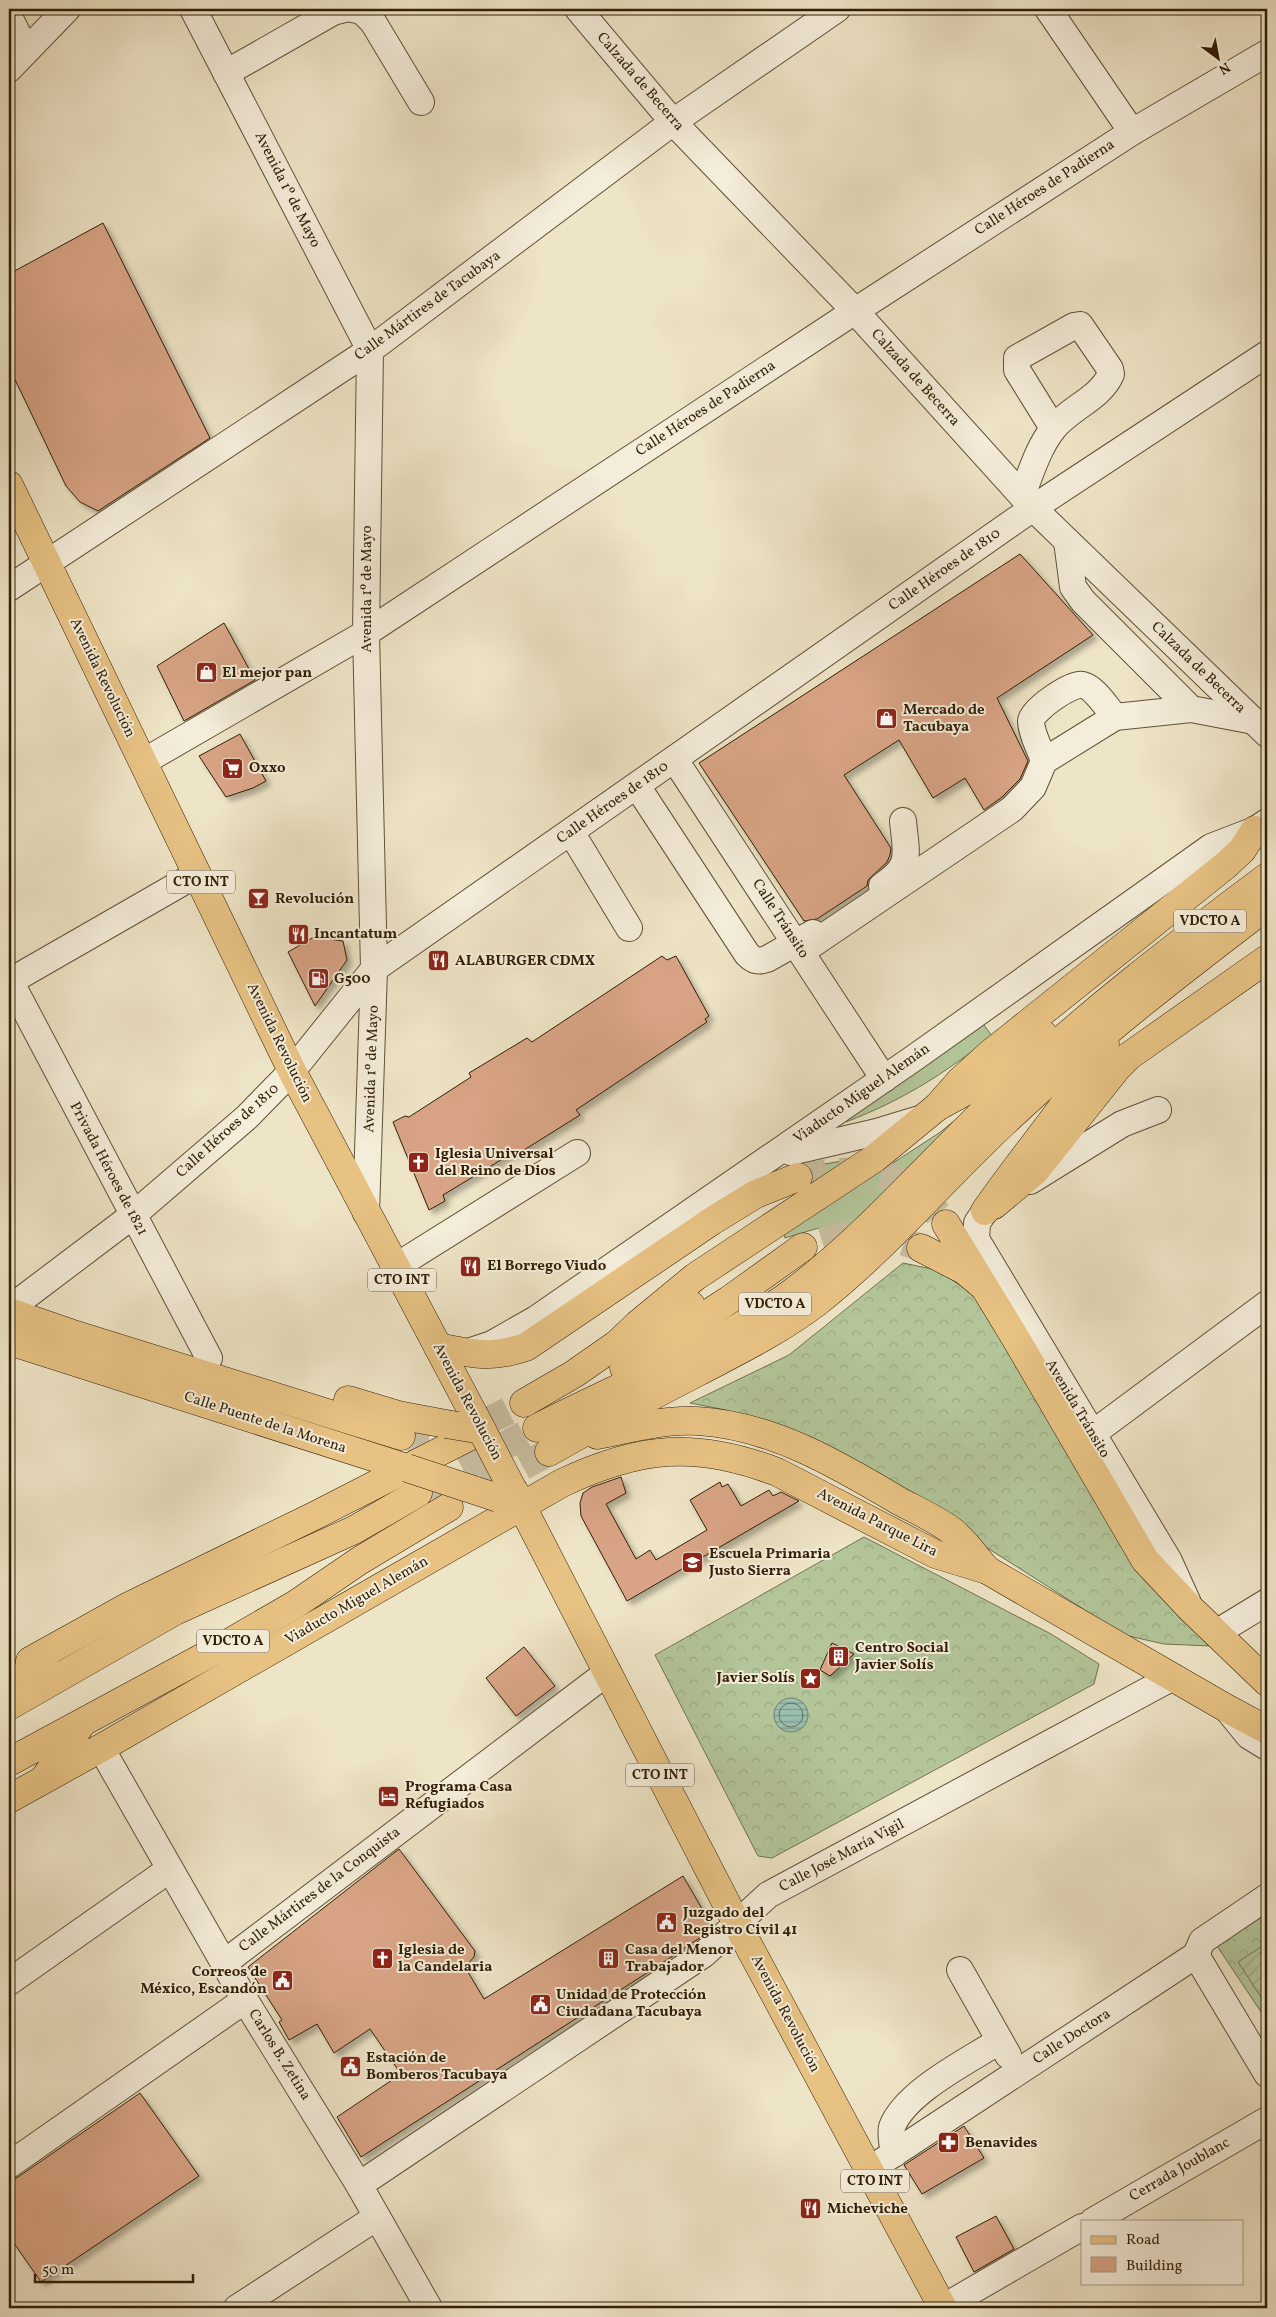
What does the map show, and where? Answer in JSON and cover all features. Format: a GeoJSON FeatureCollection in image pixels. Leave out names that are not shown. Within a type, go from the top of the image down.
{"type":"FeatureCollection","features":[{"type":"Feature","properties":{"kind":"main road","name":"Avenida Revolución"},"geometry":{"type":"LineString","coordinates":[[9,485],[292,1071],[477,1422],[511,1498],[608,1672],[737,1924],[943,2308]]}},
{"type":"Feature","properties":{"kind":"main road","name":"Viaducto Miguel Alemán"},"geometry":{"type":"LineString","coordinates":[[618,1344],[638,1324],[695,1277],[875,1158],[930,1113],[960,1081],[991,1053],[1226,865],[1242,850],[1261,826]]}},
{"type":"Feature","properties":{"kind":"main road","name":"VDCTO A"},"geometry":{"type":"LineString","coordinates":[[549,1452],[746,1348],[792,1321],[817,1302],[862,1262],[1009,1117],[1118,1024],[1160,974],[1267,877]]}},
{"type":"Feature","properties":{"kind":"main road","name":"VDCTO A"},"geometry":{"type":"LineString","coordinates":[[618,1344],[738,1278],[812,1244],[605,1381],[545,1424],[680,1358],[759,1315],[788,1295],[850,1244],[1002,1094],[1127,986],[1160,974],[1267,906]]}},
{"type":"Feature","properties":{"kind":"main road"},"geometry":{"type":"LineString","coordinates":[[985,1211],[1010,1193],[1035,1171],[1116,1068],[1129,1056],[1267,959]]}},
{"type":"Feature","properties":{"kind":"main road"},"geometry":{"type":"LineString","coordinates":[[930,1113],[981,1083],[1044,1035],[1127,986]]}},
{"type":"Feature","properties":{"kind":"main road"},"geometry":{"type":"LineString","coordinates":[[985,1211],[1021,1160],[1063,1108],[1118,1024]]}},
{"type":"Feature","properties":{"kind":"main road"},"geometry":{"type":"LineString","coordinates":[[438,1348],[482,1356],[497,1355],[532,1344],[712,1221],[756,1194],[798,1177]]}},
{"type":"Feature","properties":{"kind":"main road"},"geometry":{"type":"LineString","coordinates":[[946,1224],[1022,1348],[1145,1560],[1190,1608],[1267,1682]]}},
{"type":"Feature","properties":{"kind":"main road"},"geometry":{"type":"LineString","coordinates":[[921,1248],[964,1270],[982,1285]]}},
{"type":"Feature","properties":{"kind":"main road","name":"Calle Puente de la Morena"},"geometry":{"type":"LineString","coordinates":[[9,1311],[70,1334],[401,1436]]}},
{"type":"Feature","properties":{"kind":"main road","name":"Calle Puente de la Morena"},"geometry":{"type":"LineString","coordinates":[[70,1334],[98,1330],[112,1331],[398,1415],[446,1424],[477,1422]]}},
{"type":"Feature","properties":{"kind":"main road","name":"Calle Puente de la Morena"},"geometry":{"type":"LineString","coordinates":[[9,1341],[400,1469],[511,1498]]}},
{"type":"Feature","properties":{"kind":"main road"},"geometry":{"type":"LineString","coordinates":[[524,1403],[574,1374],[618,1344]]}},
{"type":"Feature","properties":{"kind":"main road"},"geometry":{"type":"LineString","coordinates":[[573,1439],[677,1421],[712,1422],[751,1429],[830,1462],[952,1531],[987,1570]]}},
{"type":"Feature","properties":{"kind":"main road"},"geometry":{"type":"LineString","coordinates":[[9,1673],[129,1606],[400,1469],[477,1422]]}},
{"type":"Feature","properties":{"kind":"main road","name":"Avenida Parque Lira"},"geometry":{"type":"LineString","coordinates":[[511,1498],[570,1479],[612,1462],[670,1452],[714,1453],[750,1462],[777,1472],[935,1554],[987,1570],[1267,1730]]}},
{"type":"Feature","properties":{"kind":"main road"},"geometry":{"type":"LineString","coordinates":[[9,1706],[175,1612],[354,1530],[418,1493]]}},
{"type":"Feature","properties":{"kind":"main road","name":"Viaducto Miguel Alemán"},"geometry":{"type":"LineString","coordinates":[[9,1799],[101,1748],[511,1498]]}},
{"type":"Feature","properties":{"kind":"main road","name":"Viaducto Miguel Alemán"},"geometry":{"type":"LineString","coordinates":[[9,1762],[296,1604],[359,1561],[449,1507]]}},
{"type":"Feature","properties":{"kind":"main road"},"geometry":{"type":"LineString","coordinates":[[9,1694],[32,1666],[50,1650]]}},
{"type":"Feature","properties":{"kind":"main road"},"geometry":{"type":"LineString","coordinates":[[44,1779],[83,1722]]}},
{"type":"Feature","properties":{"kind":"street"},"geometry":{"type":"LineString","coordinates":[[17,59],[67,9]]}},
{"type":"Feature","properties":{"kind":"street","name":"Avenida 1º de Mayo"},"geometry":{"type":"LineString","coordinates":[[193,9],[370,350],[366,633],[374,969],[366,1213]]}},
{"type":"Feature","properties":{"kind":"street"},"geometry":{"type":"LineString","coordinates":[[226,73],[333,12],[345,9]]}},
{"type":"Feature","properties":{"kind":"street"},"geometry":{"type":"LineString","coordinates":[[352,9],[362,12],[373,22],[421,102]]}},
{"type":"Feature","properties":{"kind":"street","name":"Calzada de Becerra"},"geometry":{"type":"LineString","coordinates":[[578,9],[673,122],[854,311],[1027,501],[1261,727]]}},
{"type":"Feature","properties":{"kind":"street","name":"Calle Mártires de Tacubaya"},"geometry":{"type":"LineString","coordinates":[[9,588],[370,350],[673,122],[836,9]]}},
{"type":"Feature","properties":{"kind":"street"},"geometry":{"type":"LineString","coordinates":[[1048,9],[1132,132]]}},
{"type":"Feature","properties":{"kind":"street"},"geometry":{"type":"LineString","coordinates":[[9,17],[17,59]]}},
{"type":"Feature","properties":{"kind":"street","name":"Calle Héroes de Padierna"},"geometry":{"type":"LineString","coordinates":[[143,762],[366,633],[854,311],[1132,132],[1267,53]]}},
{"type":"Feature","properties":{"kind":"street","name":"Calle Héroes de 1810"},"geometry":{"type":"LineString","coordinates":[[9,1311],[132,1216],[247,1118],[292,1071],[374,969],[675,760],[1027,501],[1267,354]]}},
{"type":"Feature","properties":{"kind":"street"},"geometry":{"type":"LineString","coordinates":[[1027,501],[1038,455],[1053,428]]}},
{"type":"Feature","properties":{"kind":"street"},"geometry":{"type":"LineString","coordinates":[[1067,541],[1073,587],[1083,602],[1191,709]]}},
{"type":"Feature","properties":{"kind":"street"},"geometry":{"type":"LineString","coordinates":[[1044,761],[1031,720],[1036,710],[1072,686],[1082,684],[1090,689],[1115,717]]}},
{"type":"Feature","properties":{"kind":"street"},"geometry":{"type":"LineString","coordinates":[[637,786],[747,954],[753,960],[760,961],[799,948],[1012,809],[1033,787],[1044,761],[1115,717],[1191,709],[1261,727]]}},
{"type":"Feature","properties":{"kind":"street","name":"Calle Tránsito"},"geometry":{"type":"LineString","coordinates":[[675,760],[884,1079]]}},
{"type":"Feature","properties":{"kind":"street"},"geometry":{"type":"LineString","coordinates":[[799,948],[895,878],[903,869],[906,858],[903,821]]}},
{"type":"Feature","properties":{"kind":"street","name":"Viaducto Miguel Alemán"},"geometry":{"type":"LineString","coordinates":[[466,1353],[492,1344],[536,1319],[884,1079],[1211,847],[1261,826]]}},
{"type":"Feature","properties":{"kind":"street"},"geometry":{"type":"LineString","coordinates":[[571,832],[629,928]]}},
{"type":"Feature","properties":{"kind":"street"},"geometry":{"type":"LineString","coordinates":[[9,981],[197,874]]}},
{"type":"Feature","properties":{"kind":"street","name":"Privada Héroes de 1821"},"geometry":{"type":"LineString","coordinates":[[9,981],[209,1358]]}},
{"type":"Feature","properties":{"kind":"street"},"geometry":{"type":"LineString","coordinates":[[1010,1193],[1122,1124],[1158,1110]]}},
{"type":"Feature","properties":{"kind":"street"},"geometry":{"type":"LineString","coordinates":[[771,1158],[930,1113]]}},
{"type":"Feature","properties":{"kind":"street"},"geometry":{"type":"LineString","coordinates":[[395,1267],[577,1153]]}},
{"type":"Feature","properties":{"kind":"street","name":"Avenida Tránsito"},"geometry":{"type":"LineString","coordinates":[[985,1211],[977,1223],[976,1239],[1169,1561],[1190,1608]]}},
{"type":"Feature","properties":{"kind":"street"},"geometry":{"type":"LineString","coordinates":[[1092,1434],[1265,1311]]}},
{"type":"Feature","properties":{"kind":"street"},"geometry":{"type":"LineString","coordinates":[[1216,1633],[1267,1602]]}},
{"type":"Feature","properties":{"kind":"street","name":"Calle Mártires de la Conquista"},"geometry":{"type":"LineString","coordinates":[[224,1963],[608,1672]]}},
{"type":"Feature","properties":{"kind":"street","name":"Calle José María Vigil"},"geometry":{"type":"LineString","coordinates":[[359,2185],[704,1954],[768,1895],[1173,1677]]}},
{"type":"Feature","properties":{"kind":"street"},"geometry":{"type":"LineString","coordinates":[[1226,1708],[1249,1736],[1267,1747]]}},
{"type":"Feature","properties":{"kind":"street","name":"Carlos B. Zetina"},"geometry":{"type":"LineString","coordinates":[[101,1748],[245,2000],[359,2185],[429,2308]]}},
{"type":"Feature","properties":{"kind":"street"},"geometry":{"type":"LineString","coordinates":[[9,1982],[170,1869]]}},
{"type":"Feature","properties":{"kind":"street","name":"Calle Doctora"},"geometry":{"type":"LineString","coordinates":[[869,2170],[1196,1955],[1202,1941],[1267,1897]]}},
{"type":"Feature","properties":{"kind":"street"},"geometry":{"type":"LineString","coordinates":[[1196,1955],[1267,2074]]}},
{"type":"Feature","properties":{"kind":"street"},"geometry":{"type":"LineString","coordinates":[[960,1970],[1018,2072]]}},
{"type":"Feature","properties":{"kind":"street"},"geometry":{"type":"LineString","coordinates":[[9,2165],[245,2000]]}},
{"type":"Feature","properties":{"kind":"street"},"geometry":{"type":"LineString","coordinates":[[894,2154],[891,2129],[900,2110],[922,2090],[999,2041]]}},
{"type":"Feature","properties":{"kind":"street","name":"Cerrada Joublanc"},"geometry":{"type":"LineString","coordinates":[[1095,2220],[1267,2120]]}},
{"type":"Feature","properties":{"kind":"street"},"geometry":{"type":"LineString","coordinates":[[237,2308],[377,2217]]}},
{"type":"Feature","properties":{"kind":"street"},"geometry":{"type":"LineString","coordinates":[[943,2308],[1081,2228]]}},
{"type":"Feature","properties":{"kind":"green space"},"geometry":{"type":"Polygon","coordinates":[[[981,1021],[992,1036],[957,1062],[922,1085],[886,1105],[846,1122],[843,1119],[981,1021]]]}},
{"type":"Feature","properties":{"kind":"green space"},"geometry":{"type":"Polygon","coordinates":[[[959,1117],[825,1251],[822,1227],[785,1238],[784,1234],[939,1133],[959,1117]]]}},
{"type":"Feature","properties":{"kind":"green space"},"geometry":{"type":"Polygon","coordinates":[[[848,1160],[804,1188],[801,1168],[848,1160]]]}},
{"type":"Feature","properties":{"kind":"green space"},"geometry":{"type":"Polygon","coordinates":[[[903,1263],[937,1270],[972,1293],[1211,1646],[1164,1644],[1124,1635],[832,1449],[726,1410],[690,1403],[789,1355],[903,1263]]]}},
{"type":"Feature","properties":{"kind":"green space"},"geometry":{"type":"Polygon","coordinates":[[[864,1537],[1051,1634],[1099,1664],[1094,1684],[772,1858],[758,1856],[655,1655],[864,1537]]]}},
{"type":"Feature","properties":{"kind":"green space"},"geometry":{"type":"Polygon","coordinates":[[[1267,1908],[1267,2021],[1215,1943],[1267,1908]]]}},
{"type":"Feature","properties":{"kind":"green space"},"geometry":{"type":"Polygon","coordinates":[[[1267,1943],[1267,1949],[1260,1953],[1267,1964],[1267,1993],[1261,1997],[1238,1962],[1267,1943]]]}},
{"type":"Feature","properties":{"kind":"water"},"geometry":{"type":"Polygon","coordinates":[[[791,1698],[798,1699],[803,1703],[807,1708],[807,1722],[803,1727],[798,1731],[791,1732],[784,1731],[779,1727],[775,1722],[774,1715],[775,1708],[779,1703],[784,1699],[791,1698]]]}},
{"type":"Feature","properties":{"kind":"building"},"geometry":{"type":"Polygon","coordinates":[[[103,223],[210,438],[98,511],[80,502],[66,486],[9,367],[9,274],[103,223]]]}},
{"type":"Feature","properties":{"kind":"building","name":"Mercado de Tacubaya"},"geometry":{"type":"Polygon","coordinates":[[[1020,554],[1093,635],[997,698],[1028,761],[1020,779],[1002,797],[984,810],[965,778],[933,798],[899,740],[844,775],[891,848],[890,855],[887,862],[868,880],[867,886],[817,919],[804,921],[699,763],[1020,554]]]}},
{"type":"Feature","properties":{"kind":"building","name":"El mejor pan"},"geometry":{"type":"Polygon","coordinates":[[[224,623],[255,680],[184,721],[157,666],[224,623]]]}},
{"type":"Feature","properties":{"kind":"building","name":"Oxxo"},"geometry":{"type":"Polygon","coordinates":[[[240,734],[266,781],[253,788],[226,797],[199,756],[240,734]]]}},
{"type":"Feature","properties":{"kind":"building","name":"G500"},"geometry":{"type":"Polygon","coordinates":[[[314,937],[343,941],[347,960],[315,1006],[288,952],[314,937]]]}},
{"type":"Feature","properties":{"kind":"building"},"geometry":{"type":"Polygon","coordinates":[[[662,956],[667,960],[676,956],[709,1016],[705,1019],[707,1022],[576,1110],[580,1115],[516,1155],[514,1152],[443,1195],[445,1201],[429,1210],[393,1122],[405,1116],[409,1117],[471,1077],[469,1073],[527,1038],[532,1042],[662,956]]]}},
{"type":"Feature","properties":{"kind":"building"},"geometry":{"type":"Polygon","coordinates":[[[621,1477],[626,1493],[606,1504],[636,1559],[650,1550],[656,1560],[707,1530],[690,1500],[720,1482],[722,1487],[728,1484],[741,1506],[769,1490],[773,1496],[781,1492],[799,1501],[627,1601],[581,1516],[580,1503],[583,1493],[592,1487],[621,1477]]]}},
{"type":"Feature","properties":{"kind":"building","name":"Centro Social Javier Solís"},"geometry":{"type":"Polygon","coordinates":[[[832,1643],[854,1654],[830,1676],[820,1670],[832,1643]]]}},
{"type":"Feature","properties":{"kind":"building"},"geometry":{"type":"Polygon","coordinates":[[[524,1647],[555,1686],[516,1716],[486,1678],[524,1647]]]}},
{"type":"Feature","properties":{"kind":"building"},"geometry":{"type":"Polygon","coordinates":[[[399,1849],[475,1951],[474,1957],[465,1967],[484,1999],[683,1876],[712,1926],[701,1937],[656,1967],[361,2157],[337,2117],[401,2074],[370,2029],[334,2053],[317,2024],[289,2040],[279,2022],[282,2020],[248,1967],[399,1849]]]}},
{"type":"Feature","properties":{"kind":"building"},"geometry":{"type":"Polygon","coordinates":[[[140,2093],[199,2176],[41,2282],[9,2236],[9,2181],[18,2177],[140,2093]]]}},
{"type":"Feature","properties":{"kind":"building","name":"Benavides"},"geometry":{"type":"Polygon","coordinates":[[[964,2126],[984,2158],[922,2194],[904,2165],[964,2126]]]}},
{"type":"Feature","properties":{"kind":"building"},"geometry":{"type":"Polygon","coordinates":[[[996,2216],[1014,2249],[974,2272],[956,2237],[996,2216]]]}},
{"type":"Feature","properties":{"kind":"tunnel"},"geometry":{"type":"LineString","coordinates":[[798,1177],[844,1172],[863,1172],[881,1175],[913,1190],[946,1224]]}},
{"type":"Feature","properties":{"kind":"tunnel"},"geometry":{"type":"LineString","coordinates":[[822,1241],[848,1235],[872,1234],[895,1239],[921,1248]]}},
{"type":"Feature","properties":{"kind":"tunnel"},"geometry":{"type":"LineString","coordinates":[[401,1436],[434,1436],[465,1429],[524,1403]]}},
{"type":"Feature","properties":{"kind":"tunnel"},"geometry":{"type":"LineString","coordinates":[[426,1489],[537,1428]]}},
{"type":"Feature","properties":{"kind":"tunnel"},"geometry":{"type":"LineString","coordinates":[[486,1487],[549,1452]]}},
{"type":"Feature","properties":{"kind":"place","name":"El mejor pan"},"geometry":{"type":"Point","coordinates":[206,673]}},
{"type":"Feature","properties":{"kind":"place","name":"Mercado de Tacubaya"},"geometry":{"type":"Point","coordinates":[887,719]}},
{"type":"Feature","properties":{"kind":"place","name":"Oxxo"},"geometry":{"type":"Point","coordinates":[233,768]}},
{"type":"Feature","properties":{"kind":"place","name":"Revolución"},"geometry":{"type":"Point","coordinates":[259,899]}},
{"type":"Feature","properties":{"kind":"place","name":"Incantatum"},"geometry":{"type":"Point","coordinates":[298,934]}},
{"type":"Feature","properties":{"kind":"place","name":"ALABURGER CDMX"},"geometry":{"type":"Point","coordinates":[439,961]}},
{"type":"Feature","properties":{"kind":"place","name":"G500"},"geometry":{"type":"Point","coordinates":[318,979]}},
{"type":"Feature","properties":{"kind":"place","name":"Iglesia Universal del Reino de Dios"},"geometry":{"type":"Point","coordinates":[419,1163]}},
{"type":"Feature","properties":{"kind":"place","name":"El Borrego Viudo"},"geometry":{"type":"Point","coordinates":[471,1266]}},
{"type":"Feature","properties":{"kind":"place","name":"Escuela Primaria Justo Sierra"},"geometry":{"type":"Point","coordinates":[693,1563]}},
{"type":"Feature","properties":{"kind":"place","name":"Centro Social Javier Solís"},"geometry":{"type":"Point","coordinates":[839,1657]}},
{"type":"Feature","properties":{"kind":"place","name":"Javier Solís"},"geometry":{"type":"Point","coordinates":[811,1678]}},
{"type":"Feature","properties":{"kind":"place","name":"Programa Casa Refugiados"},"geometry":{"type":"Point","coordinates":[389,1796]}},
{"type":"Feature","properties":{"kind":"place","name":"Juzgado del Registro Civil 41"},"geometry":{"type":"Point","coordinates":[667,1922]}},
{"type":"Feature","properties":{"kind":"place","name":"Iglesia de la Candelaria"},"geometry":{"type":"Point","coordinates":[382,1959]}},
{"type":"Feature","properties":{"kind":"place","name":"Casa del Menor Trabajador"},"geometry":{"type":"Point","coordinates":[609,1959]}},
{"type":"Feature","properties":{"kind":"place","name":"Correos de México, Escandón"},"geometry":{"type":"Point","coordinates":[283,1981]}},
{"type":"Feature","properties":{"kind":"place","name":"Unidad de Protección Ciudadana Tacubaya"},"geometry":{"type":"Point","coordinates":[540,2004]}},
{"type":"Feature","properties":{"kind":"place","name":"Estación de Bomberos Tacubaya"},"geometry":{"type":"Point","coordinates":[350,2067]}},
{"type":"Feature","properties":{"kind":"place","name":"Benavides"},"geometry":{"type":"Point","coordinates":[949,2143]}},
{"type":"Feature","properties":{"kind":"place","name":"Micheviche"},"geometry":{"type":"Point","coordinates":[811,2209]}}]}
